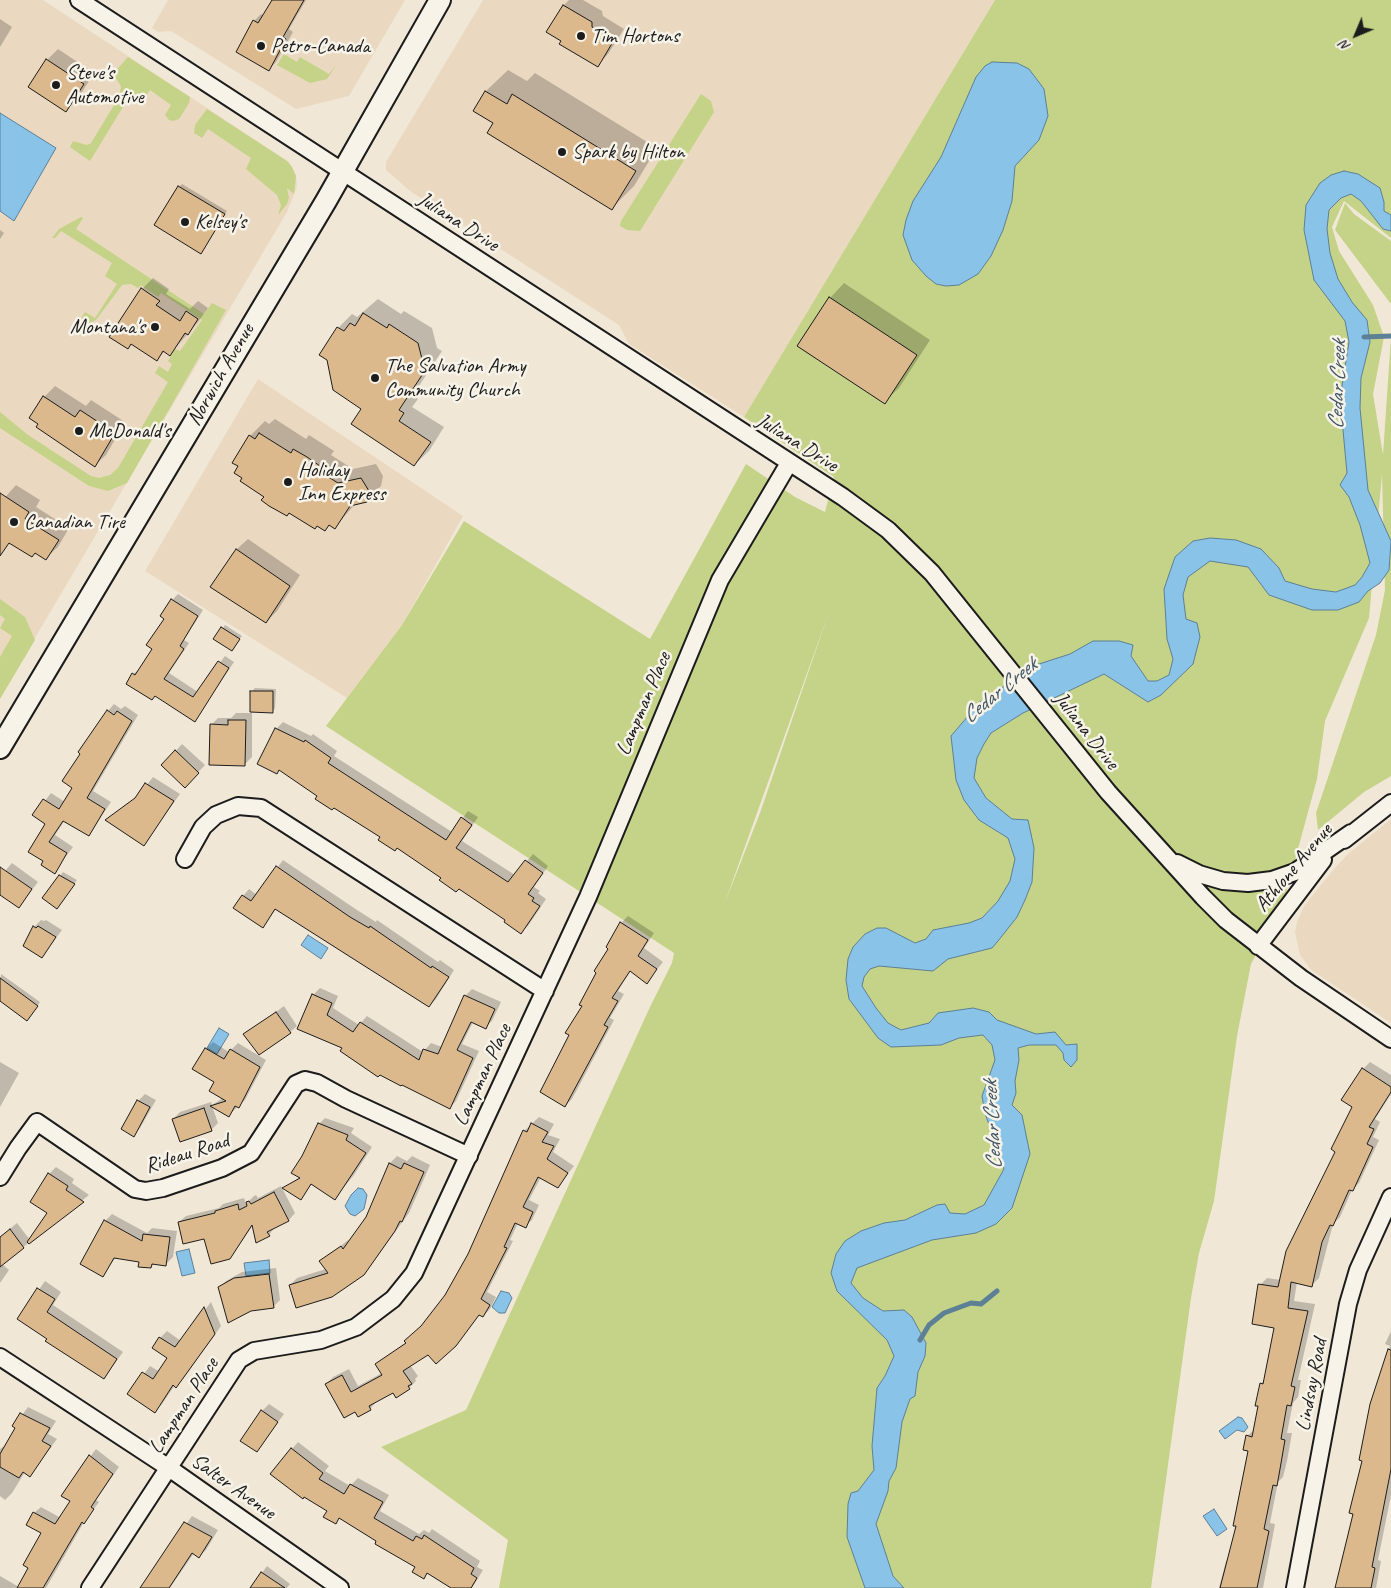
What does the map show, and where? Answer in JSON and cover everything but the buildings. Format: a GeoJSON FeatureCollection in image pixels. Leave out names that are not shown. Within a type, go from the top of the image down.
{"type":"FeatureCollection","features":[{"type":"Feature","properties":{"kind":"main road","name":"Norwich Avenue"},"geometry":{"type":"LineString","coordinates":[[0,748],[326,201],[341,171],[440,0]]}},
{"type":"Feature","properties":{"kind":"street","name":"Juliana Drive"},"geometry":{"type":"LineString","coordinates":[[79,0],[863,511],[910,549],[932,572],[1149,839],[1208,903],[1258,946],[1300,978],[1391,1039]]}},
{"type":"Feature","properties":{"kind":"street","name":"Lampman Place"},"geometry":{"type":"LineString","coordinates":[[90,1588],[240,1360],[254,1351],[303,1344],[344,1332],[376,1312],[403,1288],[418,1266],[588,897],[720,580],[788,463]]}},
{"type":"Feature","properties":{"kind":"street","name":"Athlone Avenue"},"geometry":{"type":"LineString","coordinates":[[1258,946],[1304,882],[1323,860],[1351,833],[1391,803]]}},
{"type":"Feature","properties":{"kind":"street"},"geometry":{"type":"LineString","coordinates":[[185,859],[203,827],[216,814],[238,806],[261,808],[544,991]]}},
{"type":"Feature","properties":{"kind":"street"},"geometry":{"type":"LineString","coordinates":[[1149,839],[1178,864],[1199,874],[1223,881],[1248,883],[1284,878],[1351,833]]}},
{"type":"Feature","properties":{"kind":"street","name":"Rideau Road"},"geometry":{"type":"LineString","coordinates":[[0,1178],[18,1148],[38,1122],[135,1189],[146,1191],[168,1186],[222,1168],[251,1153],[296,1084],[305,1080],[317,1083],[346,1099],[469,1156]]}},
{"type":"Feature","properties":{"kind":"street","name":"Lindsay Road"},"geometry":{"type":"LineString","coordinates":[[1295,1588],[1348,1304],[1356,1274],[1386,1218],[1391,1197]]}},
{"type":"Feature","properties":{"kind":"street","name":"Salter Avenue"},"geometry":{"type":"LineString","coordinates":[[0,1357],[169,1468],[336,1587]]}},
{"type":"Feature","properties":{"kind":"shaded area"},"geometry":{"type":"Polygon","coordinates":[[[0,0],[43,0],[289,162],[296,176],[297,187],[287,212],[0,697],[0,0]]]}},
{"type":"Feature","properties":{"kind":"shaded area"},"geometry":{"type":"Polygon","coordinates":[[[168,0],[405,0],[349,96],[296,109],[171,31],[158,32],[152,28],[168,0]]]}},
{"type":"Feature","properties":{"kind":"shaded area"},"geometry":{"type":"Polygon","coordinates":[[[483,0],[995,0],[744,417],[629,344],[619,325],[410,191],[386,170],[386,162],[483,0]]]}},
{"type":"Feature","properties":{"kind":"shaded area"},"geometry":{"type":"Polygon","coordinates":[[[258,379],[463,516],[402,625],[347,698],[145,571],[258,379]]]}},
{"type":"Feature","properties":{"kind":"shaded area"},"geometry":{"type":"Polygon","coordinates":[[[1391,819],[1391,1023],[1311,970],[1300,955],[1295,933],[1297,922],[1304,906],[1333,870],[1348,854],[1391,819]]]}},
{"type":"Feature","properties":{"kind":"green space"},"geometry":{"type":"Polygon","coordinates":[[[995,0],[1391,0],[1391,238],[1344,201],[1332,227],[1339,251],[1373,305],[1384,337],[1373,394],[1383,455],[1391,337],[1391,776],[1364,792],[1318,830],[1316,813],[1376,635],[1385,590],[1382,474],[1369,618],[1325,721],[1317,779],[1283,904],[1251,964],[1237,1036],[1214,1201],[1199,1253],[1191,1298],[1151,1588],[499,1588],[508,1540],[381,1447],[466,1410],[650,1007],[672,963],[674,953],[326,726],[402,625],[464,521],[650,639],[746,464],[795,497],[825,512],[834,477],[744,417],[995,0]],[[829,612],[724,905],[760,813],[829,612]]]}},
{"type":"Feature","properties":{"kind":"green space"},"geometry":{"type":"Polygon","coordinates":[[[284,54],[297,62],[300,57],[329,74],[337,64],[327,79],[310,83],[277,65],[284,54]]]}},
{"type":"Feature","properties":{"kind":"green space"},"geometry":{"type":"Polygon","coordinates":[[[128,57],[190,97],[189,103],[179,119],[173,121],[169,120],[165,115],[171,105],[150,90],[140,104],[129,97],[90,161],[70,147],[73,141],[87,145],[91,143],[119,97],[121,86],[113,74],[128,57]]]}},
{"type":"Feature","properties":{"kind":"green space"},"geometry":{"type":"Polygon","coordinates":[[[701,94],[711,101],[714,112],[640,231],[627,230],[620,226],[621,221],[701,94]]]}},
{"type":"Feature","properties":{"kind":"green space"},"geometry":{"type":"Polygon","coordinates":[[[207,109],[287,161],[292,167],[296,176],[294,194],[287,188],[289,198],[287,204],[278,215],[281,205],[277,195],[246,169],[251,158],[208,129],[202,138],[194,133],[195,125],[207,109]]]}},
{"type":"Feature","properties":{"kind":"green space"},"geometry":{"type":"Polygon","coordinates":[[[1345,203],[1354,214],[1391,241],[1391,304],[1335,230],[1345,203]]]}},
{"type":"Feature","properties":{"kind":"green space"},"geometry":{"type":"Polygon","coordinates":[[[81,217],[83,218],[76,229],[204,314],[212,303],[226,310],[127,483],[108,491],[89,486],[0,428],[0,412],[28,435],[91,476],[99,478],[110,475],[118,468],[168,382],[155,373],[159,366],[168,372],[172,364],[168,361],[175,349],[180,351],[202,320],[161,293],[158,297],[141,285],[138,288],[131,284],[122,285],[96,320],[85,325],[80,323],[85,312],[95,318],[117,284],[105,276],[112,263],[61,231],[55,238],[52,238],[59,229],[81,217]]]}},
{"type":"Feature","properties":{"kind":"green space"},"geometry":{"type":"Polygon","coordinates":[[[0,599],[25,617],[35,640],[0,699],[0,657],[12,636],[0,628],[5,619],[0,615],[0,599]]]}},
{"type":"Feature","properties":{"kind":"water"},"geometry":{"type":"Polygon","coordinates":[[[992,62],[1017,63],[1029,69],[1044,89],[1048,116],[1039,140],[1015,166],[1012,201],[1003,230],[991,256],[978,274],[959,285],[946,286],[936,284],[912,260],[903,235],[906,220],[913,201],[941,157],[976,77],[985,66],[992,62]]]}},
{"type":"Feature","properties":{"kind":"water"},"geometry":{"type":"Polygon","coordinates":[[[0,113],[56,148],[14,221],[0,211],[0,113]]]}},
{"type":"Feature","properties":{"kind":"water","name":"Cedar Creek"},"geometry":{"type":"Polygon","coordinates":[[[1344,171],[1358,174],[1380,188],[1384,202],[1384,211],[1391,215],[1391,231],[1383,229],[1361,201],[1351,194],[1341,198],[1329,210],[1327,229],[1330,253],[1338,279],[1352,302],[1367,320],[1370,342],[1361,378],[1360,408],[1368,490],[1391,541],[1389,570],[1380,583],[1368,591],[1359,602],[1338,610],[1312,610],[1269,595],[1248,567],[1210,561],[1188,577],[1183,595],[1186,619],[1197,623],[1200,637],[1193,664],[1161,695],[1148,702],[1104,674],[1023,713],[991,733],[984,744],[977,758],[974,778],[986,798],[1012,819],[1028,820],[1034,848],[1032,882],[1017,917],[998,941],[992,948],[948,959],[933,971],[879,966],[870,969],[864,977],[862,986],[876,1008],[888,1023],[901,1030],[929,1023],[938,1013],[973,1008],[989,1012],[997,1020],[1036,1034],[1055,1032],[1066,1045],[1077,1044],[1077,1060],[1071,1067],[1064,1060],[1063,1053],[1056,1045],[1029,1045],[1018,1048],[1019,1060],[1015,1081],[1016,1093],[1012,1105],[1022,1115],[1030,1154],[1012,1208],[996,1224],[976,1233],[932,1240],[857,1268],[851,1283],[863,1298],[883,1311],[904,1310],[912,1317],[926,1343],[925,1356],[918,1372],[915,1396],[910,1399],[902,1422],[896,1468],[889,1481],[888,1491],[876,1524],[893,1576],[904,1588],[865,1588],[847,1537],[848,1504],[851,1493],[858,1491],[874,1470],[872,1446],[877,1388],[894,1356],[887,1340],[837,1291],[831,1273],[836,1254],[845,1241],[861,1231],[884,1223],[905,1220],[937,1205],[945,1204],[950,1213],[965,1214],[984,1205],[1004,1169],[985,1113],[982,1096],[995,1060],[992,1045],[983,1035],[959,1038],[941,1045],[891,1047],[878,1038],[849,999],[846,980],[848,959],[853,947],[865,934],[877,928],[886,928],[915,943],[926,939],[933,930],[969,923],[982,918],[998,901],[1010,881],[1015,859],[1008,838],[979,820],[964,800],[956,780],[951,736],[980,702],[1036,665],[1070,654],[1093,641],[1119,641],[1133,645],[1131,656],[1148,681],[1157,681],[1169,675],[1173,659],[1167,639],[1164,589],[1175,557],[1193,541],[1210,538],[1236,540],[1261,549],[1279,568],[1285,581],[1312,589],[1336,592],[1355,585],[1362,577],[1370,563],[1360,525],[1349,497],[1340,485],[1347,473],[1340,398],[1349,342],[1345,321],[1314,280],[1304,230],[1306,205],[1320,183],[1331,175],[1344,171]]]}},
{"type":"Feature","properties":{"kind":"water"},"geometry":{"type":"Polygon","coordinates":[[[308,935],[328,948],[321,959],[301,945],[308,935]]]}},
{"type":"Feature","properties":{"kind":"water"},"geometry":{"type":"Polygon","coordinates":[[[219,1028],[229,1034],[217,1054],[207,1048],[219,1028]]]}},
{"type":"Feature","properties":{"kind":"water"},"geometry":{"type":"Polygon","coordinates":[[[358,1188],[363,1189],[367,1195],[364,1209],[355,1216],[350,1214],[345,1206],[351,1195],[358,1188]]]}},
{"type":"Feature","properties":{"kind":"water"},"geometry":{"type":"Polygon","coordinates":[[[189,1249],[195,1273],[182,1276],[176,1252],[189,1249]]]}},
{"type":"Feature","properties":{"kind":"water"},"geometry":{"type":"Polygon","coordinates":[[[269,1260],[270,1273],[246,1276],[244,1263],[269,1260]]]}},
{"type":"Feature","properties":{"kind":"water"},"geometry":{"type":"Polygon","coordinates":[[[501,1291],[509,1293],[512,1298],[505,1313],[499,1313],[492,1307],[501,1291]]]}},
{"type":"Feature","properties":{"kind":"water"},"geometry":{"type":"Polygon","coordinates":[[[1238,1417],[1242,1418],[1248,1427],[1244,1432],[1237,1430],[1225,1439],[1219,1431],[1238,1417]]]}},
{"type":"Feature","properties":{"kind":"water"},"geometry":{"type":"Polygon","coordinates":[[[1214,1509],[1227,1529],[1217,1536],[1203,1516],[1214,1509]]]}},
{"type":"Feature","properties":{"kind":"waterway"},"geometry":{"type":"LineString","coordinates":[[1364,337],[1391,336]]}},
{"type":"Feature","properties":{"kind":"waterway"},"geometry":{"type":"LineString","coordinates":[[920,1340],[929,1325],[944,1313],[971,1303],[981,1304],[997,1291]]}},
{"type":"Feature","properties":{"kind":"place","name":"Tim Hortons"},"geometry":{"type":"Point","coordinates":[581,36]}},
{"type":"Feature","properties":{"kind":"place","name":"Petro-Canada"},"geometry":{"type":"Point","coordinates":[261,46]}},
{"type":"Feature","properties":{"kind":"place","name":"Steve's Automotive"},"geometry":{"type":"Point","coordinates":[56,85]}},
{"type":"Feature","properties":{"kind":"place","name":"Spark by Hilton"},"geometry":{"type":"Point","coordinates":[562,152]}},
{"type":"Feature","properties":{"kind":"place","name":"Kelsey's"},"geometry":{"type":"Point","coordinates":[185,222]}},
{"type":"Feature","properties":{"kind":"place","name":"Montana's"},"geometry":{"type":"Point","coordinates":[155,327]}},
{"type":"Feature","properties":{"kind":"place","name":"The Salvation Army Community Church"},"geometry":{"type":"Point","coordinates":[375,378]}},
{"type":"Feature","properties":{"kind":"place","name":"McDonald's"},"geometry":{"type":"Point","coordinates":[79,431]}},
{"type":"Feature","properties":{"kind":"place","name":"Holiday Inn Express"},"geometry":{"type":"Point","coordinates":[288,482]}},
{"type":"Feature","properties":{"kind":"place","name":"Canadian Tire"},"geometry":{"type":"Point","coordinates":[14,522]}}]}
